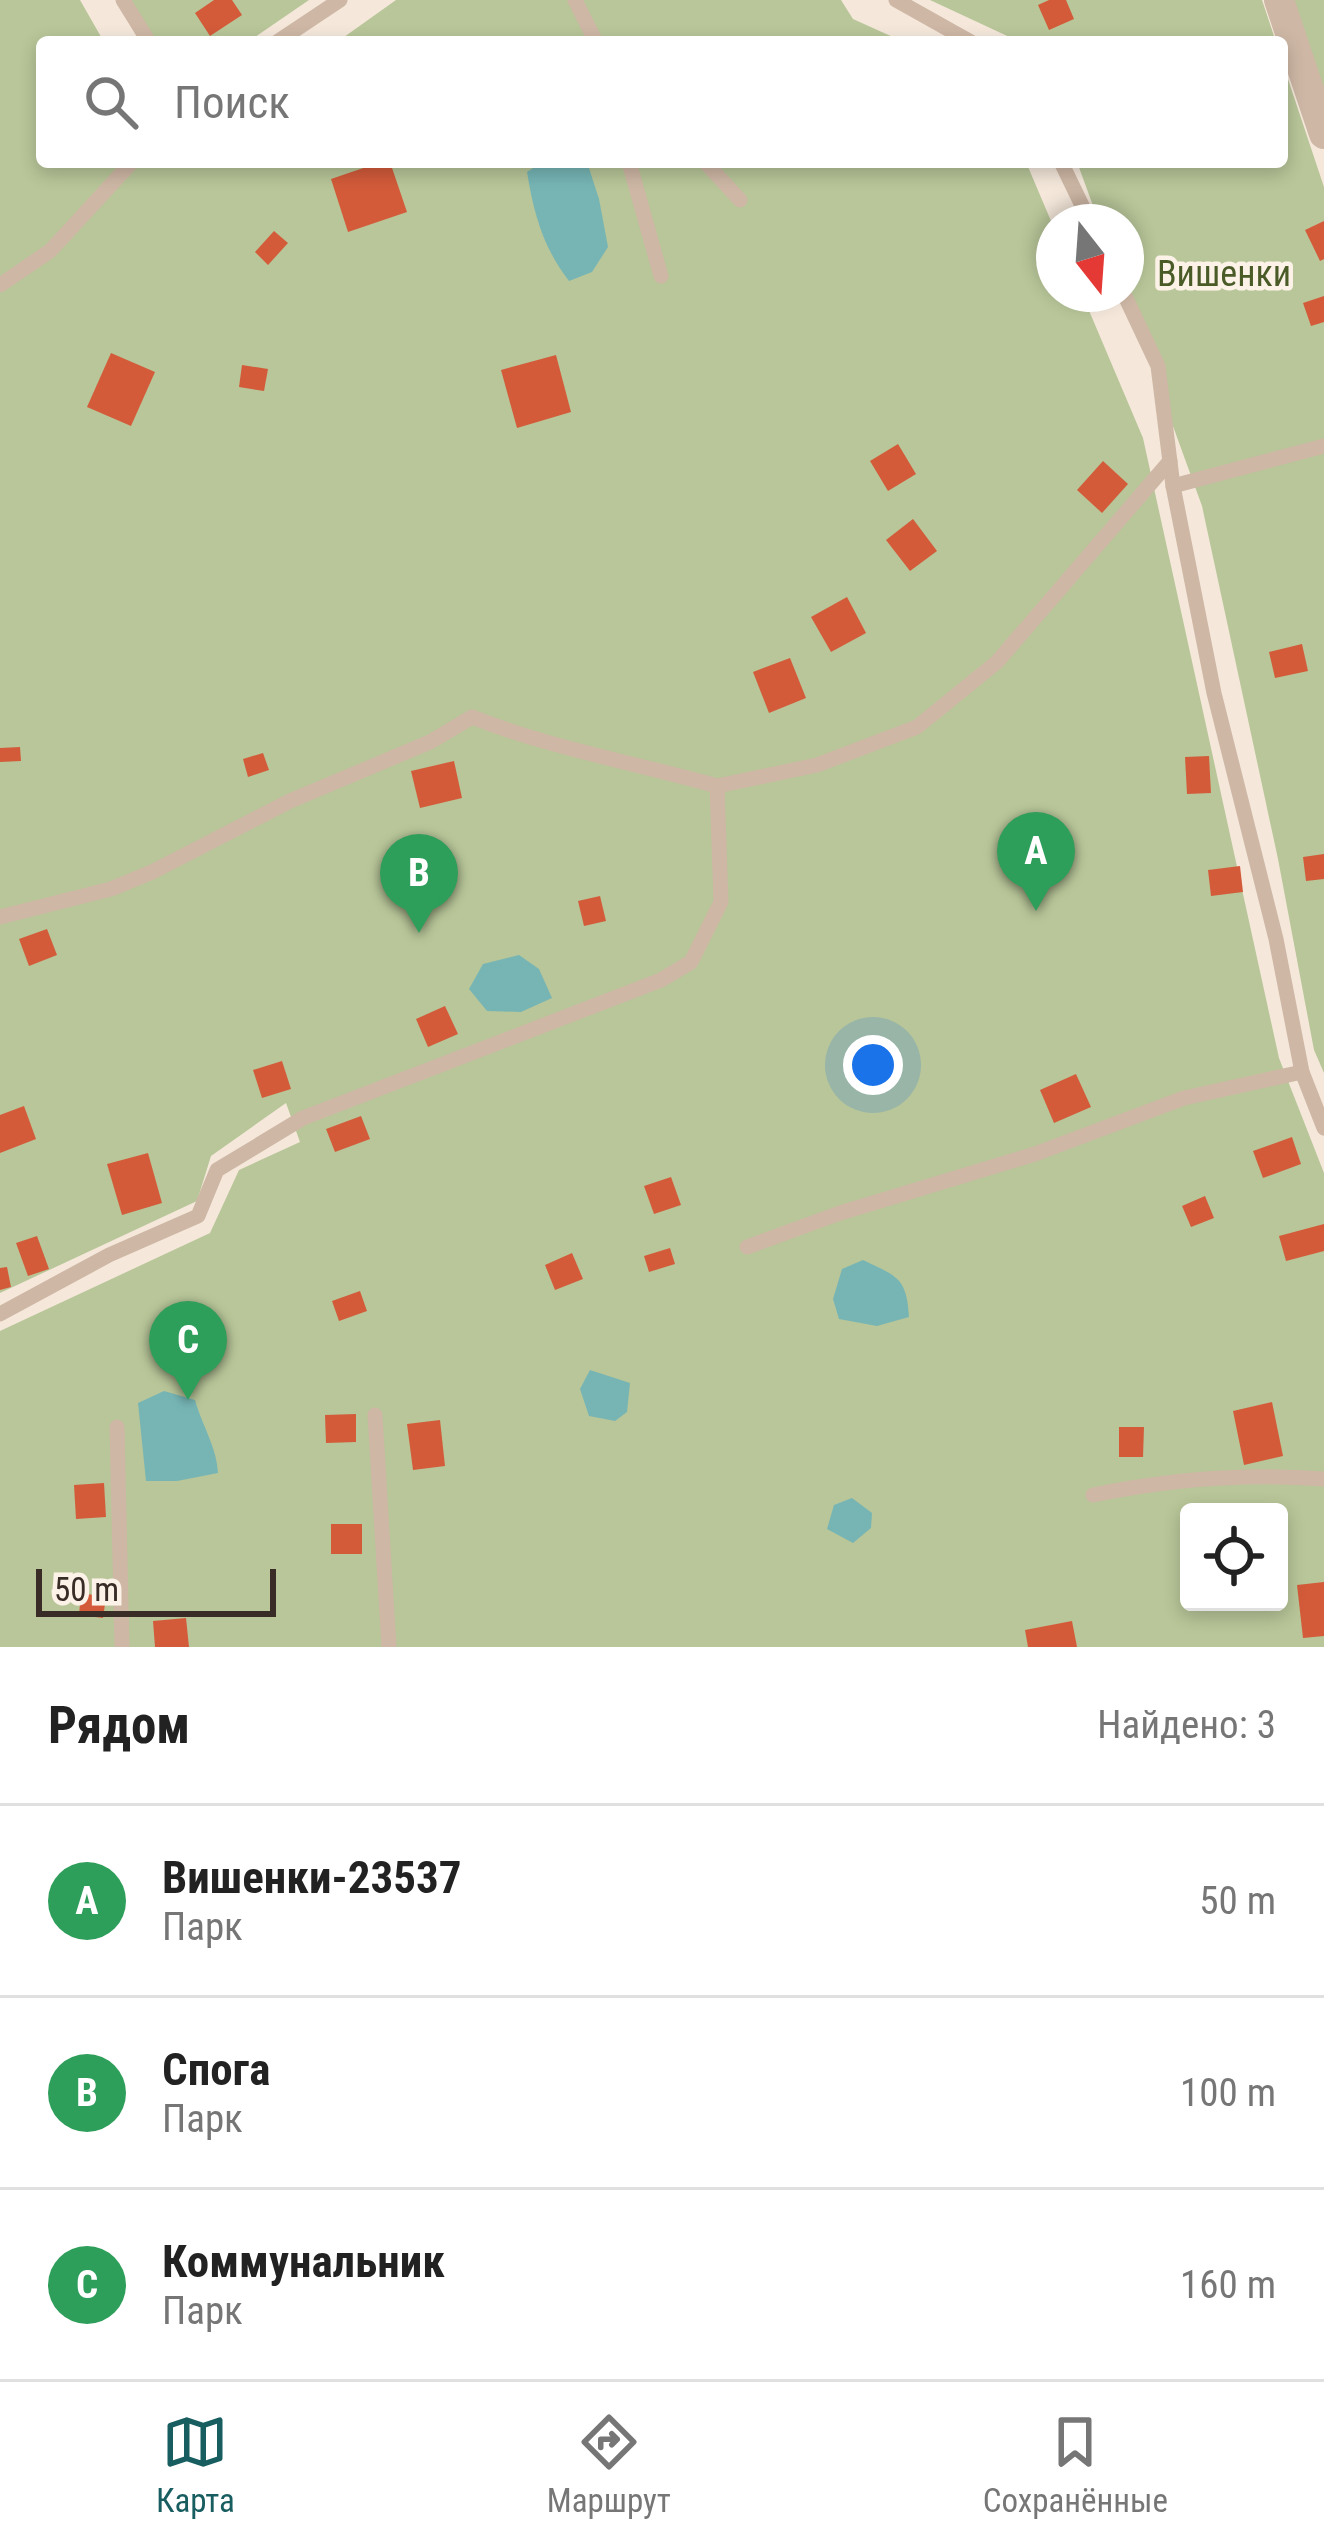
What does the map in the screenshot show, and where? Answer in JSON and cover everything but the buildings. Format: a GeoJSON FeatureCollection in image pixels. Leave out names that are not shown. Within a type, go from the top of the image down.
{"type":"FeatureCollection","features":[{"type":"Feature","properties":{"kind":"street"},"geometry":{"type":"LineString","coordinates":[[1279,0],[1324,134]]}},
{"type":"Feature","properties":{"kind":"lane"},"geometry":{"type":"LineString","coordinates":[[123,0],[145,36]]}},
{"type":"Feature","properties":{"kind":"lane"},"geometry":{"type":"LineString","coordinates":[[286,36],[340,0]]}},
{"type":"Feature","properties":{"kind":"lane"},"geometry":{"type":"LineString","coordinates":[[575,0],[593,36]]}},
{"type":"Feature","properties":{"kind":"lane"},"geometry":{"type":"LineString","coordinates":[[896,0],[960,36]]}},
{"type":"Feature","properties":{"kind":"lane"},"geometry":{"type":"LineString","coordinates":[[0,285],[50,251],[126,168]]}},
{"type":"Feature","properties":{"kind":"lane"},"geometry":{"type":"LineString","coordinates":[[631,168],[661,276]]}},
{"type":"Feature","properties":{"kind":"lane"},"geometry":{"type":"LineString","coordinates":[[711,168],[740,200]]}},
{"type":"Feature","properties":{"kind":"lane"},"geometry":{"type":"LineString","coordinates":[[1064,168],[1081,204]]}},
{"type":"Feature","properties":{"kind":"lane"},"geometry":{"type":"LineString","coordinates":[[1132,312],[1158,366],[1173,486],[1214,693],[1276,939],[1302,1072],[1324,1128]]}},
{"type":"Feature","properties":{"kind":"lane"},"geometry":{"type":"LineString","coordinates":[[1173,486],[1324,446]]}},
{"type":"Feature","properties":{"kind":"lane"},"geometry":{"type":"LineString","coordinates":[[0,917],[111,889],[152,872],[290,800],[430,742],[472,716],[525,738],[718,786],[817,765],[916,727],[997,662],[1170,461]]}},
{"type":"Feature","properties":{"kind":"lane"},"geometry":{"type":"LineString","coordinates":[[0,1314],[109,1255],[198,1216],[217,1170],[303,1118],[661,980],[692,962],[721,902],[718,786]]}},
{"type":"Feature","properties":{"kind":"lane"},"geometry":{"type":"LineString","coordinates":[[747,1247],[840,1213],[1035,1154],[1184,1098],[1302,1072]]}},
{"type":"Feature","properties":{"kind":"lane"},"geometry":{"type":"LineString","coordinates":[[375,1415],[389,1647]]}},
{"type":"Feature","properties":{"kind":"lane"},"geometry":{"type":"LineString","coordinates":[[117,1427],[122,1647]]}},
{"type":"Feature","properties":{"kind":"lane"},"geometry":{"type":"LineString","coordinates":[[1093,1495],[1158,1481],[1275,1475],[1324,1479]]}},
{"type":"Feature","properties":{"kind":"green space"},"geometry":{"type":"Polygon","coordinates":[[[0,0],[80,0],[101,36],[36,36],[36,168],[1029,168],[1044,204],[1036,204],[1036,312],[1090,312],[1143,438],[1279,1058],[1324,1173],[1324,1647],[0,1647],[0,1331],[210,1233],[239,1170],[300,1142],[286,1103],[211,1156],[197,1201],[0,1293],[0,0]]]}},
{"type":"Feature","properties":{"kind":"green space"},"geometry":{"type":"Polygon","coordinates":[[[124,0],[309,0],[257,36],[143,36],[124,0]]]}},
{"type":"Feature","properties":{"kind":"green space"},"geometry":{"type":"Polygon","coordinates":[[[396,0],[841,0],[853,19],[891,36],[345,36],[396,0]]]}},
{"type":"Feature","properties":{"kind":"green space"},"geometry":{"type":"Polygon","coordinates":[[[930,0],[1262,0],[1274,36],[1007,36],[930,0]]]}},
{"type":"Feature","properties":{"kind":"green space"},"geometry":{"type":"Polygon","coordinates":[[[1291,0],[1324,0],[1324,99],[1291,0]]]}},
{"type":"Feature","properties":{"kind":"green space","name":"Вишенки"},"geometry":{"type":"Polygon","coordinates":[[[1288,79],[1324,187],[1324,1073],[1314,1050],[1202,506],[1132,312],[1144,312],[1144,204],[1092,204],[1079,168],[1288,168],[1288,79]]]}},
{"type":"Feature","properties":{"kind":"water"},"geometry":{"type":"Polygon","coordinates":[[[533,168],[589,168],[608,247],[592,272],[569,281],[560,268],[541,230],[527,172],[533,168]]]}},
{"type":"Feature","properties":{"kind":"water"},"geometry":{"type":"Polygon","coordinates":[[[519,955],[539,969],[552,998],[521,1012],[487,1011],[469,989],[483,964],[519,955]]]}},
{"type":"Feature","properties":{"kind":"water"},"geometry":{"type":"Polygon","coordinates":[[[863,1260],[898,1280],[906,1293],[909,1317],[877,1326],[839,1319],[833,1299],[842,1269],[863,1260]]]}},
{"type":"Feature","properties":{"kind":"water"},"geometry":{"type":"Polygon","coordinates":[[[590,1370],[630,1383],[627,1412],[615,1421],[589,1416],[580,1389],[590,1370]]]}},
{"type":"Feature","properties":{"kind":"water"},"geometry":{"type":"Polygon","coordinates":[[[164,1391],[195,1400],[218,1473],[146,1481],[138,1403],[164,1391]]]}},
{"type":"Feature","properties":{"kind":"water"},"geometry":{"type":"Polygon","coordinates":[[[852,1498],[872,1513],[871,1528],[853,1543],[827,1529],[834,1505],[852,1498]]]}},
{"type":"Feature","properties":{"kind":"place","name":"Вишенки-23537"},"geometry":{"type":"Point","coordinates":[1036,911]}},
{"type":"Feature","properties":{"kind":"place","name":"Спога"},"geometry":{"type":"Point","coordinates":[419,933]}},
{"type":"Feature","properties":{"kind":"place","name":"Коммунальник"},"geometry":{"type":"Point","coordinates":[188,1400]}}]}
